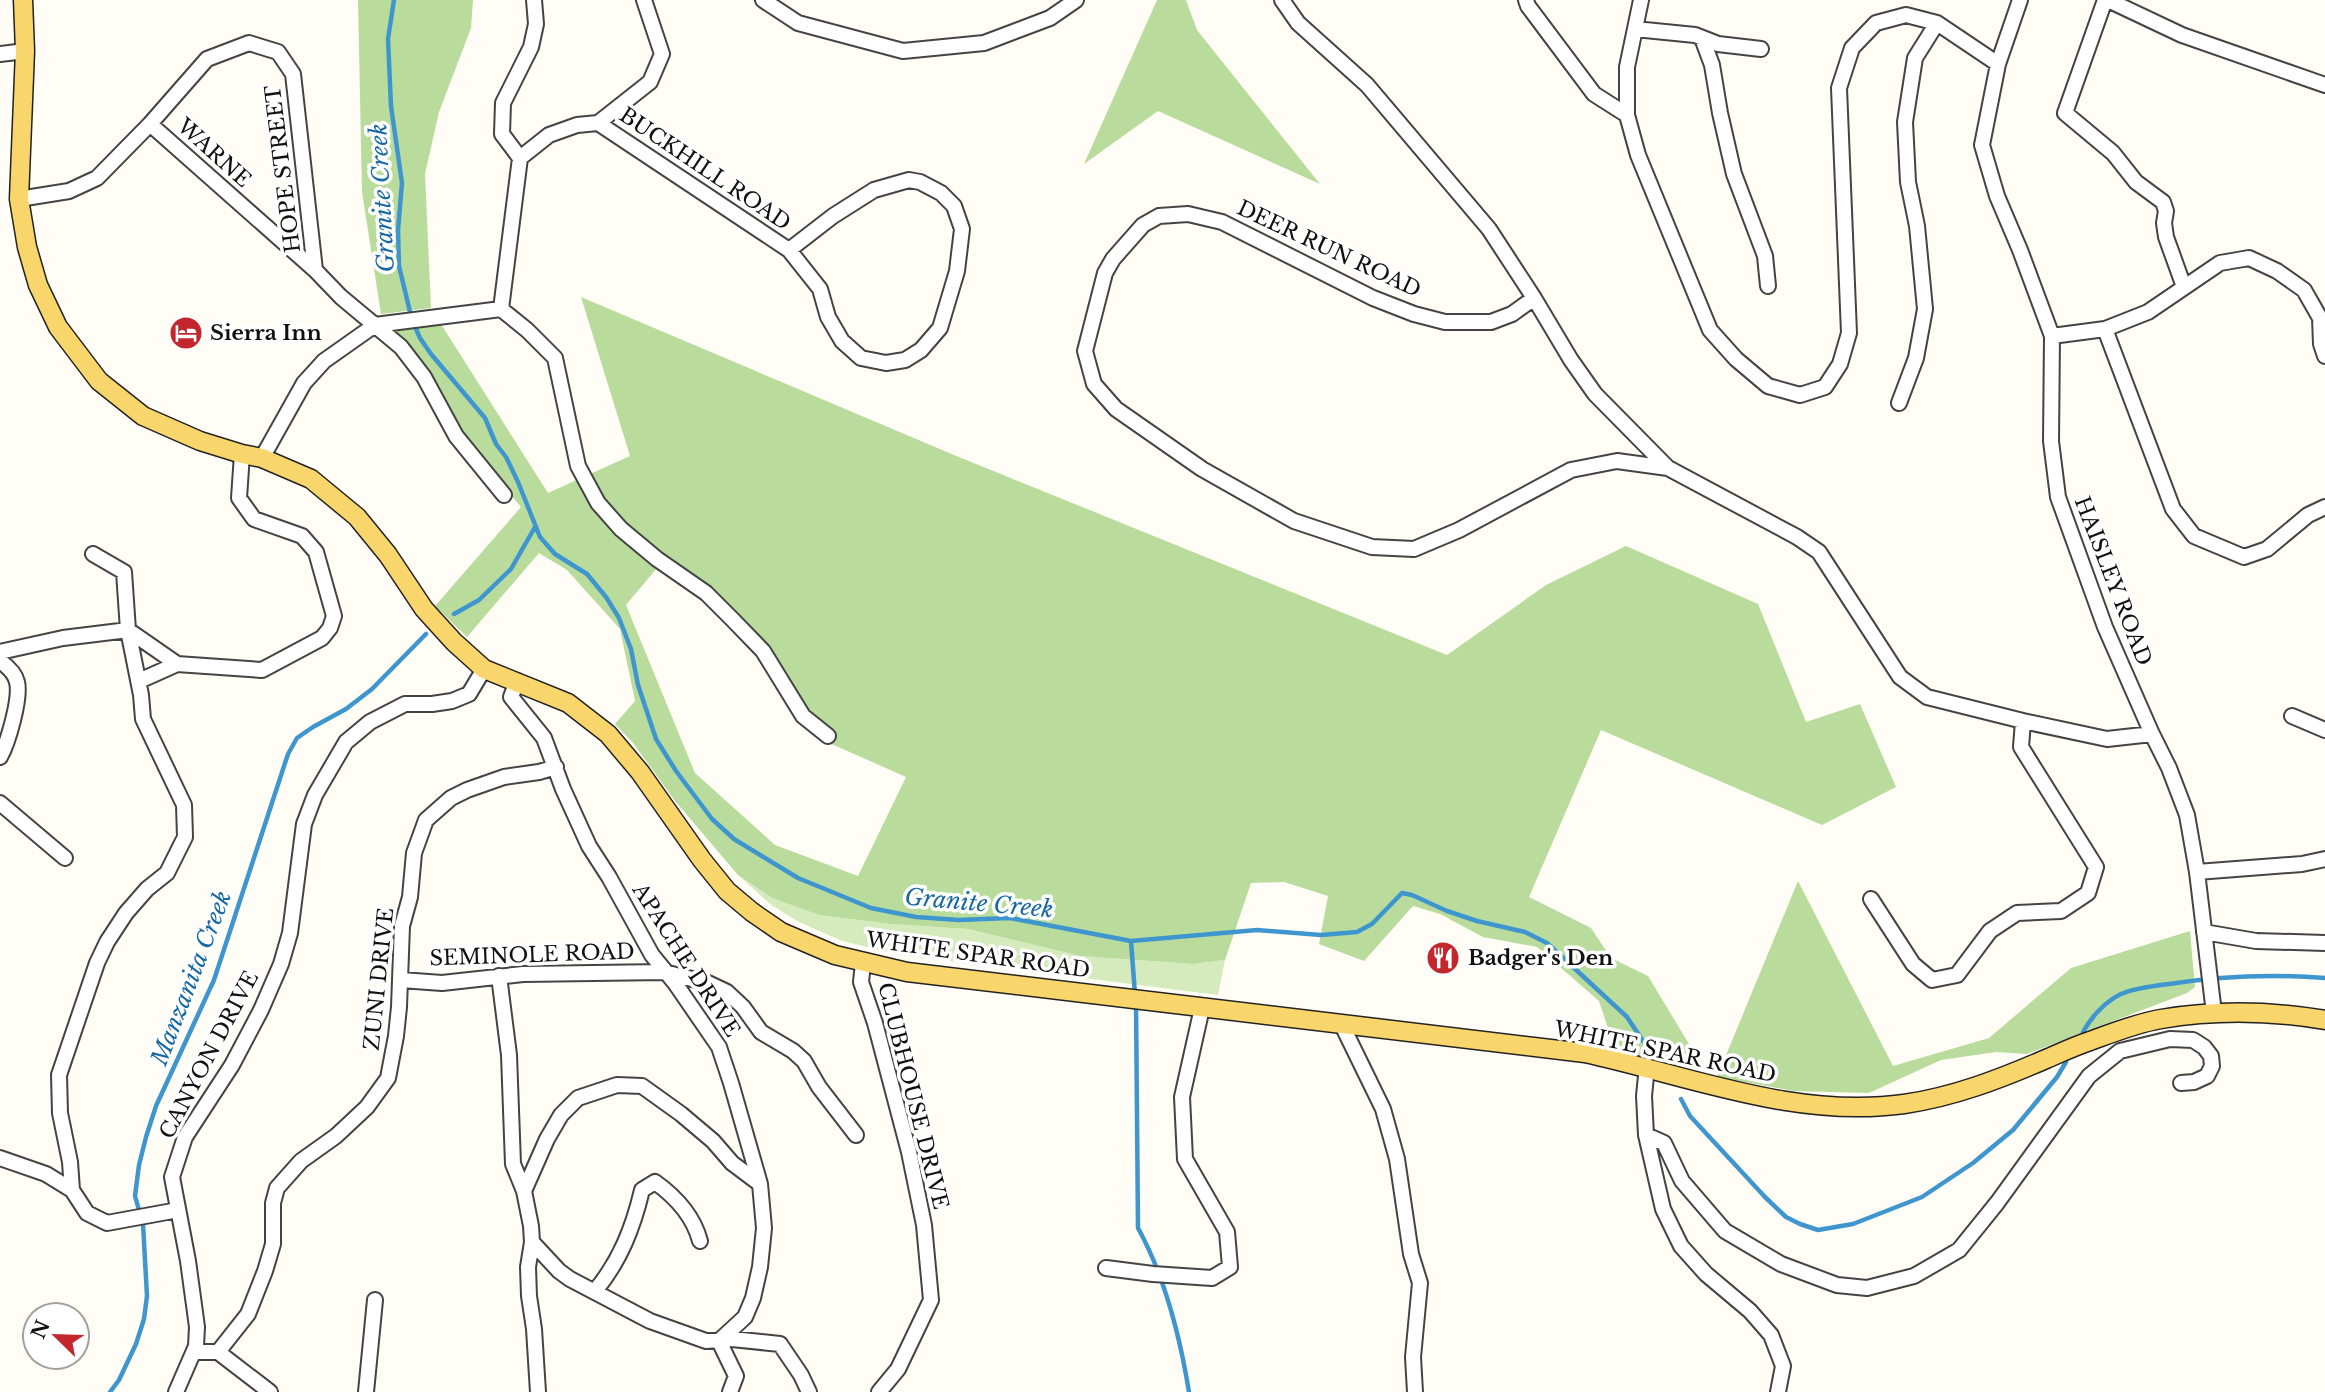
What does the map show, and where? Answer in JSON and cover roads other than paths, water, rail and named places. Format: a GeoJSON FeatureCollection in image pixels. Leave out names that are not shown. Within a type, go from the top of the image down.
{"type":"FeatureCollection","features":[{"type":"Feature","properties":{"kind":"main road","name":"WHITE SPAR ROAD"},"geometry":{"type":"LineString","coordinates":[[23,0],[25,51],[19,199],[27,247],[38,285],[58,327],[99,381],[143,416],[201,441],[262,458],[311,480],[357,517],[388,555],[424,608],[454,642],[484,669],[568,703],[608,734],[727,891],[781,932],[808,944],[863,963],[907,972],[1586,1053],[1647,1066],[1763,1098],[1815,1106],[1903,1104],[1961,1092],[2088,1041],[2159,1019],[2214,1013],[2295,1015],[2325,1020]]}},
{"type":"Feature","properties":{"kind":"street"},"geometry":{"type":"LineString","coordinates":[[502,309],[520,158],[502,134],[503,103],[531,47],[536,24],[534,0]]}},
{"type":"Feature","properties":{"kind":"street"},"geometry":{"type":"LineString","coordinates":[[520,158],[549,135],[577,125],[598,124],[650,82],[662,54],[644,0]]}},
{"type":"Feature","properties":{"kind":"street"},"geometry":{"type":"LineString","coordinates":[[763,0],[798,23],[903,51],[984,43],[1049,18],[1076,0]]}},
{"type":"Feature","properties":{"kind":"street"},"geometry":{"type":"LineString","coordinates":[[1282,0],[1298,23],[1367,85],[1489,229],[1595,394],[1668,468],[1797,537],[1819,552],[1900,677],[1927,697],[2023,721],[2107,739],[2152,734]]}},
{"type":"Feature","properties":{"kind":"street"},"geometry":{"type":"LineString","coordinates":[[1526,0],[1594,94],[1627,115]]}},
{"type":"Feature","properties":{"kind":"street"},"geometry":{"type":"LineString","coordinates":[[1641,0],[1627,67],[1627,115],[1638,155],[1710,330],[1736,359],[1768,386],[1800,395],[1825,387],[1840,364],[1849,333],[1839,88],[1852,48],[1876,23],[1906,15],[1937,23],[1998,64]]}},
{"type":"Feature","properties":{"kind":"street","name":"HAISLEY ROAD"},"geometry":{"type":"LineString","coordinates":[[2020,0],[1998,64],[1982,145],[1997,196],[2052,336],[2051,441],[2058,498],[2105,627],[2169,768],[2187,815],[2197,872],[2214,1013]]}},
{"type":"Feature","properties":{"kind":"street"},"geometry":{"type":"LineString","coordinates":[[2184,287],[2166,237],[2166,211],[2162,202],[2136,182],[2113,153],[2065,113],[2107,0],[2182,35],[2325,85]]}},
{"type":"Feature","properties":{"kind":"street"},"geometry":{"type":"LineString","coordinates":[[1899,403],[1916,358],[1925,309],[1917,226],[1908,182],[1905,122],[1915,58],[1937,23]]}},
{"type":"Feature","properties":{"kind":"street"},"geometry":{"type":"LineString","coordinates":[[1635,29],[1695,35],[1718,44],[1761,49]]}},
{"type":"Feature","properties":{"kind":"street"},"geometry":{"type":"LineString","coordinates":[[1702,38],[1712,65],[1734,174],[1765,256],[1768,286]]}},
{"type":"Feature","properties":{"kind":"street","name":"HOPE STREET"},"geometry":{"type":"LineString","coordinates":[[19,199],[69,191],[97,178],[150,124],[207,59],[249,43],[278,52],[293,74],[315,270]]}},
{"type":"Feature","properties":{"kind":"street"},"geometry":{"type":"LineString","coordinates":[[0,54],[25,51]]}},
{"type":"Feature","properties":{"kind":"street","name":"WARNE"},"geometry":{"type":"LineString","coordinates":[[150,124],[315,270],[341,297],[401,347],[424,377],[456,436],[504,495]]}},
{"type":"Feature","properties":{"kind":"street","name":"BUCKHILL ROAD"},"geometry":{"type":"LineString","coordinates":[[598,124],[789,250],[820,289],[828,317],[842,341],[861,358],[886,363],[905,360],[921,350],[940,328],[957,271],[962,229],[954,206],[941,193],[920,182],[909,180],[874,190],[789,250]]}},
{"type":"Feature","properties":{"kind":"street","name":"DEER RUN ROAD"},"geometry":{"type":"LineString","coordinates":[[1534,298],[1512,314],[1491,322],[1445,322],[1414,314],[1373,298],[1222,222],[1188,214],[1159,216],[1143,225],[1113,259],[1105,273],[1085,351],[1094,384],[1116,409],[1202,469],[1294,521],[1372,547],[1414,549],[1459,530],[1571,470],[1617,461],[1668,468]]}},
{"type":"Feature","properties":{"kind":"street"},"geometry":{"type":"LineString","coordinates":[[2052,336],[2105,329],[2148,312],[2220,263],[2249,258],[2277,271],[2304,290],[2320,318],[2321,344],[2325,356]]}},
{"type":"Feature","properties":{"kind":"street"},"geometry":{"type":"LineString","coordinates":[[262,458],[304,383],[324,361],[375,325],[502,309],[555,358],[578,466],[598,503],[621,529],[657,559],[706,593],[733,620],[763,651],[803,716],[828,736]]}},
{"type":"Feature","properties":{"kind":"street"},"geometry":{"type":"LineString","coordinates":[[2105,329],[2173,509],[2194,536],[2244,557],[2267,549],[2308,515],[2325,507]]}},
{"type":"Feature","properties":{"kind":"street"},"geometry":{"type":"LineString","coordinates":[[139,681],[177,664],[262,670],[322,638],[330,628],[334,616],[316,552],[302,536],[254,519],[239,498],[242,454]]}},
{"type":"Feature","properties":{"kind":"street"},"geometry":{"type":"LineString","coordinates":[[72,1190],[70,1162],[60,1113],[60,1075],[63,1064],[97,962],[107,942],[126,913],[147,889],[167,873],[185,836],[184,805],[143,719],[139,681],[128,630],[124,572],[93,554]]}},
{"type":"Feature","properties":{"kind":"street"},"geometry":{"type":"LineString","coordinates":[[0,652],[63,638],[128,630],[177,664]]}},
{"type":"Feature","properties":{"kind":"street"},"geometry":{"type":"LineString","coordinates":[[0,661],[17,680],[18,694],[9,736],[0,757]]}},
{"type":"Feature","properties":{"kind":"street","name":"CANYON DRIVE"},"geometry":{"type":"LineString","coordinates":[[176,1392],[196,1346],[197,1326],[172,1177],[185,1138],[232,1065],[281,964],[290,933],[304,824],[315,795],[346,742],[370,722],[405,704],[452,701],[468,694],[484,669]]}},
{"type":"Feature","properties":{"kind":"street","name":"APACHE DRIVE"},"geometry":{"type":"LineString","coordinates":[[517,681],[511,697],[544,738],[589,846],[664,972],[675,983],[719,1047],[760,1184],[764,1228],[760,1267],[745,1317],[719,1341]]}},
{"type":"Feature","properties":{"kind":"street"},"geometry":{"type":"LineString","coordinates":[[2292,716],[2325,730]]}},
{"type":"Feature","properties":{"kind":"street"},"geometry":{"type":"LineString","coordinates":[[1871,900],[1913,964],[1932,980],[1957,975],[1990,931],[2017,913],[2061,911],[2088,893],[2096,867],[2021,747],[2023,721]]}},
{"type":"Feature","properties":{"kind":"street","name":"ZUNI DRIVE"},"geometry":{"type":"LineString","coordinates":[[218,1352],[248,1314],[265,1271],[273,1244],[273,1203],[277,1188],[301,1161],[336,1136],[367,1107],[387,1078],[396,1036],[402,926],[410,897],[414,853],[426,820],[451,799],[467,790],[504,777],[556,767]]}},
{"type":"Feature","properties":{"kind":"street"},"geometry":{"type":"LineString","coordinates":[[0,803],[65,858]]}},
{"type":"Feature","properties":{"kind":"street"},"geometry":{"type":"LineString","coordinates":[[2197,872],[2302,864],[2325,859]]}},
{"type":"Feature","properties":{"kind":"street"},"geometry":{"type":"LineString","coordinates":[[2204,932],[2256,941],[2325,943]]}},
{"type":"Feature","properties":{"kind":"street","name":"CLUBHOUSE DRIVE"},"geometry":{"type":"LineString","coordinates":[[863,963],[861,982],[875,1023],[909,1152],[924,1225],[931,1300],[898,1369],[879,1392]]}},
{"type":"Feature","properties":{"kind":"street","name":"SEMINOLE ROAD"},"geometry":{"type":"LineString","coordinates":[[401,980],[442,983],[534,973],[664,972],[708,983],[727,992],[743,1007],[761,1032],[793,1051],[804,1061],[856,1135]]}},
{"type":"Feature","properties":{"kind":"street"},"geometry":{"type":"LineString","coordinates":[[499,976],[509,1055],[513,1164],[524,1191],[532,1242],[528,1267],[529,1296],[538,1392]]}},
{"type":"Feature","properties":{"kind":"street"},"geometry":{"type":"LineString","coordinates":[[1106,1268],[1212,1278],[1230,1267],[1227,1232],[1185,1158],[1182,1097],[1202,1009]]}},
{"type":"Feature","properties":{"kind":"street"},"geometry":{"type":"LineString","coordinates":[[1341,1023],[1383,1109],[1397,1159],[1411,1254],[1420,1283],[1413,1357],[1415,1392]]}},
{"type":"Feature","properties":{"kind":"street"},"geometry":{"type":"LineString","coordinates":[[1646,1135],[1664,1143],[1682,1181],[1725,1231],[1781,1264],[1837,1285],[1867,1288],[1914,1276],[1959,1250],[1997,1203],[2088,1076],[2120,1051],[2170,1039],[2193,1040],[2204,1046],[2211,1056],[2212,1066],[2207,1076],[2194,1082],[2181,1083]]}},
{"type":"Feature","properties":{"kind":"street"},"geometry":{"type":"LineString","coordinates":[[1647,1066],[1644,1096],[1646,1135],[1663,1209],[1681,1246],[1706,1274],[1750,1311],[1771,1335],[1783,1366],[1778,1392]]}},
{"type":"Feature","properties":{"kind":"street"},"geometry":{"type":"LineString","coordinates":[[524,1191],[561,1115],[578,1098],[617,1085],[642,1086],[713,1140],[732,1163],[760,1184]]}},
{"type":"Feature","properties":{"kind":"street"},"geometry":{"type":"LineString","coordinates":[[0,1158],[46,1174],[72,1190],[87,1213],[107,1223],[178,1210]]}},
{"type":"Feature","properties":{"kind":"street"},"geometry":{"type":"LineString","coordinates":[[595,1291],[626,1243],[642,1190],[655,1182],[671,1194],[696,1224],[700,1241]]}},
{"type":"Feature","properties":{"kind":"street"},"geometry":{"type":"LineString","coordinates":[[532,1242],[570,1279],[650,1321],[706,1341],[732,1339],[780,1344],[809,1392]]}},
{"type":"Feature","properties":{"kind":"street"},"geometry":{"type":"LineString","coordinates":[[366,1392],[375,1300]]}},
{"type":"Feature","properties":{"kind":"street"},"geometry":{"type":"LineString","coordinates":[[719,1341],[736,1376],[730,1392]]}},
{"type":"Feature","properties":{"kind":"street"},"geometry":{"type":"LineString","coordinates":[[194,1352],[218,1352],[270,1392]]}},
{"type":"Feature","properties":{"kind":"waterway","name":"Granite Creek"},"geometry":{"type":"LineString","coordinates":[[394,0],[388,39],[391,106],[402,183],[398,230],[399,266],[412,320],[431,354],[485,418],[496,444],[506,457],[518,482],[540,537],[555,554],[587,574],[606,597],[619,618],[631,649],[638,685],[656,739],[712,819],[734,839],[798,878],[871,908],[916,917],[959,920],[1010,918],[1131,941],[1257,930],[1321,935],[1357,932],[1372,924],[1402,893],[1412,895],[1447,911],[1525,932],[1547,943],[1627,1017],[1649,1050]]}},
{"type":"Feature","properties":{"kind":"waterway","name":"Manzanita Creek"},"geometry":{"type":"LineString","coordinates":[[454,614],[479,600],[511,569],[535,527]]}},
{"type":"Feature","properties":{"kind":"waterway","name":"Manzanita Creek"},"geometry":{"type":"LineString","coordinates":[[110,1392],[119,1380],[136,1344],[144,1319],[147,1296],[143,1224],[135,1196],[146,1137],[156,1106],[214,980],[288,754],[297,738],[346,709],[372,689],[426,634]]}},
{"type":"Feature","properties":{"kind":"waterway"},"geometry":{"type":"LineString","coordinates":[[1131,941],[1135,994]]}},
{"type":"Feature","properties":{"kind":"waterway","name":"Granite Creek"},"geometry":{"type":"LineString","coordinates":[[2083,1032],[2095,1015],[2110,1001],[2121,994],[2138,989],[2247,976],[2325,978]]}},
{"type":"Feature","properties":{"kind":"waterway"},"geometry":{"type":"LineString","coordinates":[[1136,1002],[1138,1228],[1148,1247],[1170,1308],[1189,1392]]}},
{"type":"Feature","properties":{"kind":"waterway","name":"Granite Creek"},"geometry":{"type":"LineString","coordinates":[[1681,1099],[1690,1116],[1765,1197],[1786,1217],[1818,1230],[1853,1224],[1922,1197],[1973,1163],[2013,1130],[2057,1077],[2066,1062]]}},
{"type":"Feature","properties":{"kind":"place","name":"Sierra Inn"},"geometry":{"type":"Point","coordinates":[186,333]}},
{"type":"Feature","properties":{"kind":"place","name":"Badger's Den"},"geometry":{"type":"Point","coordinates":[1443,958]}}]}
